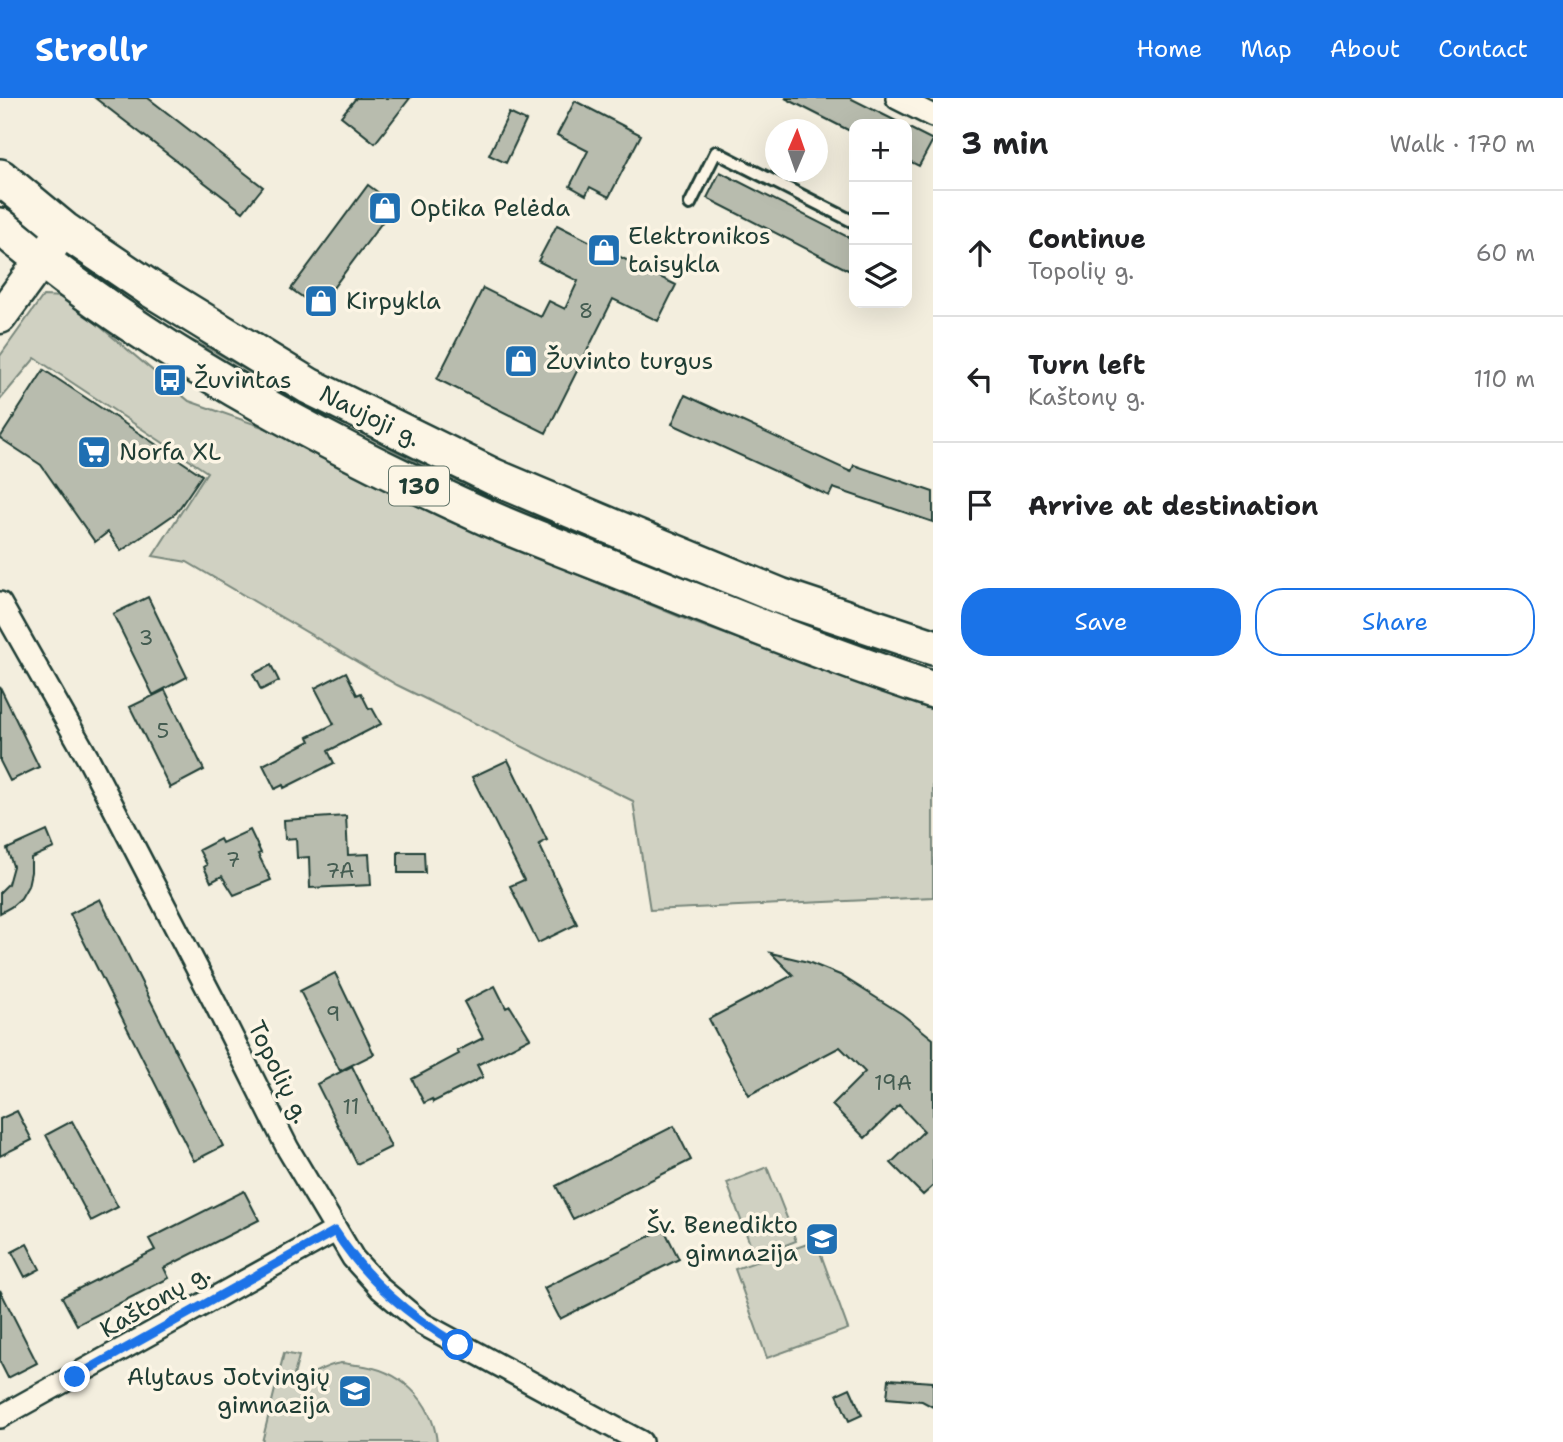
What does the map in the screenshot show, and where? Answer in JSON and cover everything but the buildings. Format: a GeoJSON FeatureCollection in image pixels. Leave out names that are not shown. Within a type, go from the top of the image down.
{"type":"FeatureCollection","features":[{"type":"Feature","properties":{"kind":"main road","name":"Naujoji g."},"geometry":{"type":"LineString","coordinates":[[0,177],[64,230],[151,289],[309,386],[494,477],[780,596],[933,647]]}},
{"type":"Feature","properties":{"kind":"main road","name":"Naujoji g."},"geometry":{"type":"LineString","coordinates":[[0,226],[41,260],[122,317],[290,421],[372,463],[481,515],[768,632],[933,690]]}},
{"type":"Feature","properties":{"kind":"street"},"geometry":{"type":"LineString","coordinates":[[897,98],[933,116]]}},
{"type":"Feature","properties":{"kind":"street"},"geometry":{"type":"LineString","coordinates":[[0,317],[64,230]]}},
{"type":"Feature","properties":{"kind":"street","name":"Topolių g."},"geometry":{"type":"LineString","coordinates":[[0,603],[90,762],[288,1149],[353,1258],[372,1279],[423,1324],[641,1442]]}},
{"type":"Feature","properties":{"kind":"street","name":"Kaštonų g."},"geometry":{"type":"LineString","coordinates":[[0,1417],[335,1231]]}},
{"type":"Feature","properties":{"kind":"lane"},"geometry":{"type":"LineString","coordinates":[[690,204],[716,152],[849,219]]}},
{"type":"Feature","properties":{"kind":"shaded area"},"geometry":{"type":"Polygon","coordinates":[[[43,296],[65,297],[189,401],[271,430],[449,521],[692,622],[933,710],[933,897],[650,910],[633,801],[397,685],[187,562],[153,556],[207,472],[35,358],[0,400],[0,356],[43,296]]]}},
{"type":"Feature","properties":{"kind":"shaded area"},"geometry":{"type":"Polygon","coordinates":[[[176,333],[436,472],[688,577],[888,652],[827,637],[497,505],[434,476],[283,398],[176,333]]]}},
{"type":"Feature","properties":{"kind":"shaded area"},"geometry":{"type":"Polygon","coordinates":[[[767,1167],[796,1241],[755,1257],[727,1183],[767,1167]]]}},
{"type":"Feature","properties":{"kind":"shaded area"},"geometry":{"type":"Polygon","coordinates":[[[816,1241],[848,1329],[767,1358],[735,1269],[816,1241]]]}},
{"type":"Feature","properties":{"kind":"shaded area"},"geometry":{"type":"Polygon","coordinates":[[[284,1353],[299,1356],[291,1387],[334,1364],[372,1368],[387,1373],[411,1389],[421,1400],[434,1427],[437,1442],[262,1442],[284,1353]]]}},
{"type":"Feature","properties":{"kind":"place","name":"Optika Pelėda"},"geometry":{"type":"Point","coordinates":[385,208]}},
{"type":"Feature","properties":{"kind":"place","name":"Elektronikos taisykla"},"geometry":{"type":"Point","coordinates":[604,250]}},
{"type":"Feature","properties":{"kind":"place","name":"Kirpykla"},"geometry":{"type":"Point","coordinates":[321,301]}},
{"type":"Feature","properties":{"kind":"place","name":"Žuvinto turgus"},"geometry":{"type":"Point","coordinates":[521,361]}},
{"type":"Feature","properties":{"kind":"place","name":"Žuvintas"},"geometry":{"type":"Point","coordinates":[170,380]}},
{"type":"Feature","properties":{"kind":"place","name":"Norfa XL"},"geometry":{"type":"Point","coordinates":[94,452]}},
{"type":"Feature","properties":{"kind":"place","name":"Šv. Benedikto gimnazija"},"geometry":{"type":"Point","coordinates":[822,1239]}},
{"type":"Feature","properties":{"kind":"place","name":"Alytaus Jotvingių gimnazija"},"geometry":{"type":"Point","coordinates":[355,1391]}},
{"type":"Feature","properties":{"kind":"route"},"geometry":{"type":"LineString","coordinates":[[75,1377],[335,1231],[353,1258],[381,1289],[423,1324],[458,1345]]}}]}
